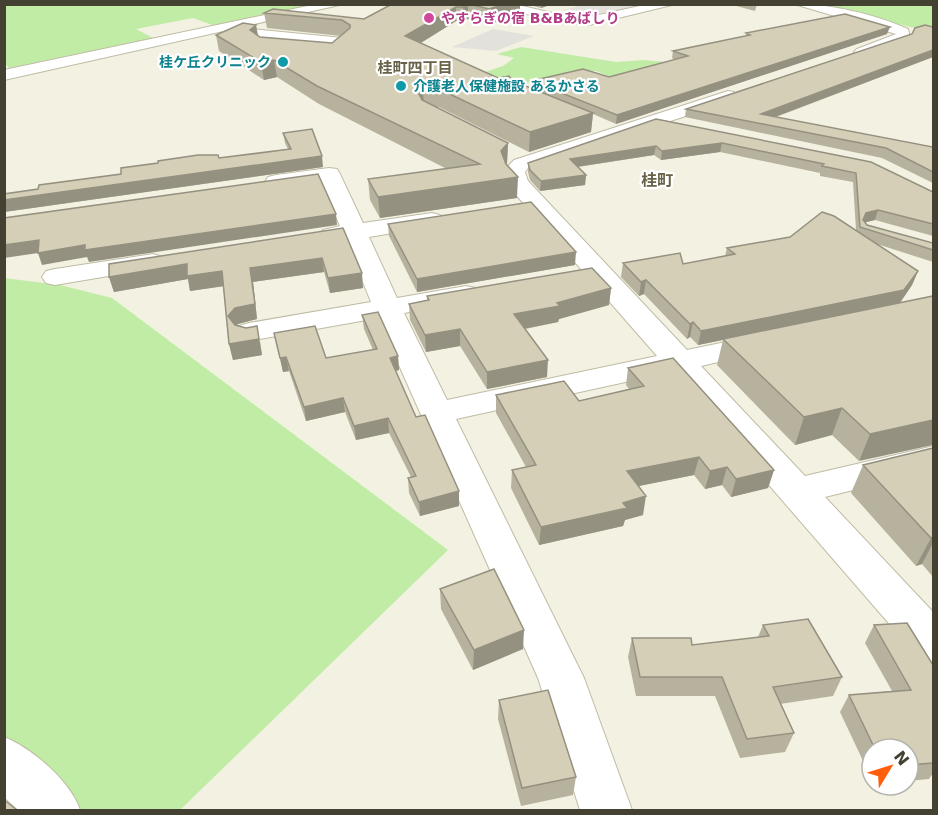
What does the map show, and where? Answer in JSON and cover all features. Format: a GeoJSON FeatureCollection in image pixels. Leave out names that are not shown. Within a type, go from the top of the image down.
{"type":"FeatureCollection","features":[{"type":"Feature","properties":{"kind":"street"},"geometry":{"type":"LineString","coordinates":[[4,75],[338,4]]}},
{"type":"Feature","properties":{"kind":"street"},"geometry":{"type":"LineString","coordinates":[[494,4],[561,19],[589,21],[670,4]]}},
{"type":"Feature","properties":{"kind":"street"},"geometry":{"type":"LineString","coordinates":[[800,4],[890,26],[904,34],[903,38],[841,59]]}},
{"type":"Feature","properties":{"kind":"street"},"geometry":{"type":"LineString","coordinates":[[232,28],[277,37]]}},
{"type":"Feature","properties":{"kind":"street"},"geometry":{"type":"LineString","coordinates":[[742,91],[528,162],[514,171],[518,183],[526,205],[598,272],[933,644]]}},
{"type":"Feature","properties":{"kind":"street"},"geometry":{"type":"LineString","coordinates":[[653,120],[698,129]]}},
{"type":"Feature","properties":{"kind":"street"},"geometry":{"type":"LineString","coordinates":[[593,124],[615,132]]}},
{"type":"Feature","properties":{"kind":"street"},"geometry":{"type":"LineString","coordinates":[[508,152],[528,162]]}},
{"type":"Feature","properties":{"kind":"street"},"geometry":{"type":"LineString","coordinates":[[260,184],[329,174],[352,232],[561,678],[606,810]]}},
{"type":"Feature","properties":{"kind":"street"},"geometry":{"type":"LineString","coordinates":[[309,238],[457,216]]}},
{"type":"Feature","properties":{"kind":"street"},"geometry":{"type":"LineString","coordinates":[[55,277],[171,259]]}},
{"type":"Feature","properties":{"kind":"street"},"geometry":{"type":"LineString","coordinates":[[563,278],[598,272]]}},
{"type":"Feature","properties":{"kind":"street"},"geometry":{"type":"LineString","coordinates":[[249,332],[493,290]]}},
{"type":"Feature","properties":{"kind":"street"},"geometry":{"type":"LineString","coordinates":[[437,413],[794,337]]}},
{"type":"Feature","properties":{"kind":"street"},"geometry":{"type":"LineString","coordinates":[[796,492],[933,458]]}},
{"type":"Feature","properties":{"kind":"street"},"geometry":{"type":"LineString","coordinates":[[4,761],[54,810]]}},
{"type":"Feature","properties":{"kind":"green space"},"geometry":{"type":"Polygon","coordinates":[[[5,5],[320,5],[215,26],[193,18],[136,29],[153,38],[9,68],[5,64],[5,5]]]}},
{"type":"Feature","properties":{"kind":"green space"},"geometry":{"type":"Polygon","coordinates":[[[814,5],[933,5],[933,32],[814,5]]]}},
{"type":"Feature","properties":{"kind":"green space"},"geometry":{"type":"Polygon","coordinates":[[[521,47],[616,62],[644,60],[666,62],[626,83],[596,71],[578,71],[515,86],[479,74],[503,66],[514,58],[497,54],[521,47]]]}},
{"type":"Feature","properties":{"kind":"green space"},"geometry":{"type":"Polygon","coordinates":[[[4,278],[60,285],[112,298],[448,550],[180,810],[54,810],[5,761],[4,278]]]}},
{"type":"Feature","properties":{"kind":"shaded area"},"geometry":{"type":"Polygon","coordinates":[[[581,5],[644,5],[589,15],[562,11],[581,5]]]}},
{"type":"Feature","properties":{"kind":"shaded area"},"geometry":{"type":"Polygon","coordinates":[[[493,29],[534,36],[496,51],[452,47],[493,29]]]}},
{"type":"Feature","properties":{"kind":"building"},"geometry":{"type":"Polygon","coordinates":[[[392,4],[468,4],[456,7],[405,36],[498,78],[509,76],[513,81],[593,113],[530,132],[439,89],[423,89],[419,94],[422,100],[508,143],[501,151],[506,164],[518,177],[378,197],[368,179],[480,164],[317,86],[274,60],[261,62],[216,35],[243,23],[256,25],[250,30],[260,37],[332,43],[350,28],[350,25],[342,20],[264,13],[273,9],[364,19],[392,4]]]}},
{"type":"Feature","properties":{"kind":"building"},"geometry":{"type":"Polygon","coordinates":[[[469,4],[505,4],[489,9],[469,4]]]}},
{"type":"Feature","properties":{"kind":"building"},"geometry":{"type":"Polygon","coordinates":[[[845,14],[890,27],[617,115],[531,81],[583,69],[609,77],[688,56],[673,51],[750,35],[746,33],[845,14]]]}},
{"type":"Feature","properties":{"kind":"building"},"geometry":{"type":"Polygon","coordinates":[[[925,25],[933,27],[933,50],[761,114],[933,147],[933,172],[886,148],[686,109],[912,34],[915,28],[925,25]]]}},
{"type":"Feature","properties":{"kind":"building"},"geometry":{"type":"Polygon","coordinates":[[[656,119],[871,162],[933,192],[933,224],[878,210],[866,213],[863,220],[867,225],[933,243],[933,250],[860,227],[856,173],[722,143],[662,151],[656,146],[570,159],[586,175],[541,181],[530,170],[528,163],[656,119]]]}},
{"type":"Feature","properties":{"kind":"building"},"geometry":{"type":"Polygon","coordinates":[[[312,129],[322,156],[4,200],[4,194],[38,189],[39,185],[121,174],[121,168],[158,163],[158,161],[198,155],[218,155],[219,158],[291,149],[283,133],[312,129]]]}},
{"type":"Feature","properties":{"kind":"building"},"geometry":{"type":"Polygon","coordinates":[[[318,174],[336,214],[85,250],[85,245],[38,253],[39,240],[4,245],[4,218],[318,174]]]}},
{"type":"Feature","properties":{"kind":"building"},"geometry":{"type":"Polygon","coordinates":[[[531,202],[576,252],[417,279],[388,224],[531,202]]]}},
{"type":"Feature","properties":{"kind":"building"},"geometry":{"type":"Polygon","coordinates":[[[822,212],[834,216],[918,271],[904,290],[701,331],[693,322],[690,324],[646,280],[641,282],[623,263],[680,253],[683,264],[735,254],[727,248],[790,237],[822,212]]]}},
{"type":"Feature","properties":{"kind":"building"},"geometry":{"type":"Polygon","coordinates":[[[343,228],[362,273],[328,278],[322,258],[250,268],[255,304],[235,308],[228,316],[235,325],[246,328],[257,326],[259,339],[229,344],[222,271],[187,276],[187,264],[109,277],[109,264],[343,228]]]}},
{"type":"Feature","properties":{"kind":"building"},"geometry":{"type":"Polygon","coordinates":[[[592,268],[611,288],[557,303],[560,306],[514,314],[548,360],[487,372],[460,329],[425,335],[409,304],[429,300],[427,296],[592,268]]]}},
{"type":"Feature","properties":{"kind":"building"},"geometry":{"type":"Polygon","coordinates":[[[933,296],[933,420],[870,434],[842,408],[804,417],[723,339],[933,296]]]}},
{"type":"Feature","properties":{"kind":"building"},"geometry":{"type":"Polygon","coordinates":[[[378,312],[398,356],[390,358],[416,417],[425,415],[459,491],[419,502],[408,478],[416,476],[388,418],[354,426],[343,398],[304,407],[286,357],[280,358],[274,333],[315,326],[326,358],[377,349],[362,315],[378,312]]]}},
{"type":"Feature","properties":{"kind":"building"},"geometry":{"type":"Polygon","coordinates":[[[673,358],[774,470],[736,479],[727,467],[710,471],[699,457],[627,471],[646,496],[623,503],[627,508],[541,527],[512,470],[536,465],[496,395],[564,381],[579,401],[644,386],[628,368],[673,358]]]}},
{"type":"Feature","properties":{"kind":"building"},"geometry":{"type":"Polygon","coordinates":[[[933,448],[933,537],[931,538],[863,465],[933,448]]]}},
{"type":"Feature","properties":{"kind":"building"},"geometry":{"type":"Polygon","coordinates":[[[494,569],[524,630],[474,650],[440,589],[494,569]]]}},
{"type":"Feature","properties":{"kind":"building"},"geometry":{"type":"Polygon","coordinates":[[[808,619],[842,677],[773,687],[794,733],[747,739],[722,677],[640,677],[632,638],[691,638],[692,645],[769,636],[763,625],[808,619]]]}},
{"type":"Feature","properties":{"kind":"building"},"geometry":{"type":"Polygon","coordinates":[[[907,623],[933,665],[933,763],[920,764],[920,737],[869,737],[849,695],[911,690],[874,625],[907,623]]]}},
{"type":"Feature","properties":{"kind":"building"},"geometry":{"type":"Polygon","coordinates":[[[548,690],[576,777],[522,788],[499,700],[548,690]]]}},
{"type":"Feature","properties":{"kind":"building"},"geometry":{"type":"Polygon","coordinates":[[[4,800],[17,810],[4,810],[4,800]]]}},
{"type":"Feature","properties":{"kind":"place","name":"やすらぎの宿 B&Bあばしり"},"geometry":{"type":"Point","coordinates":[429,18]}},
{"type":"Feature","properties":{"kind":"place","name":"桂ケ丘クリニック"},"geometry":{"type":"Point","coordinates":[283,62]}},
{"type":"Feature","properties":{"kind":"place","name":"介護老人保健施設 あるかさる"},"geometry":{"type":"Point","coordinates":[401,86]}},
{"type":"Feature","properties":{"kind":"district","name":"桂町四丁目"},"geometry":{"type":"Point","coordinates":[415,68]}},
{"type":"Feature","properties":{"kind":"district","name":"桂町"},"geometry":{"type":"Point","coordinates":[657,180]}}]}
